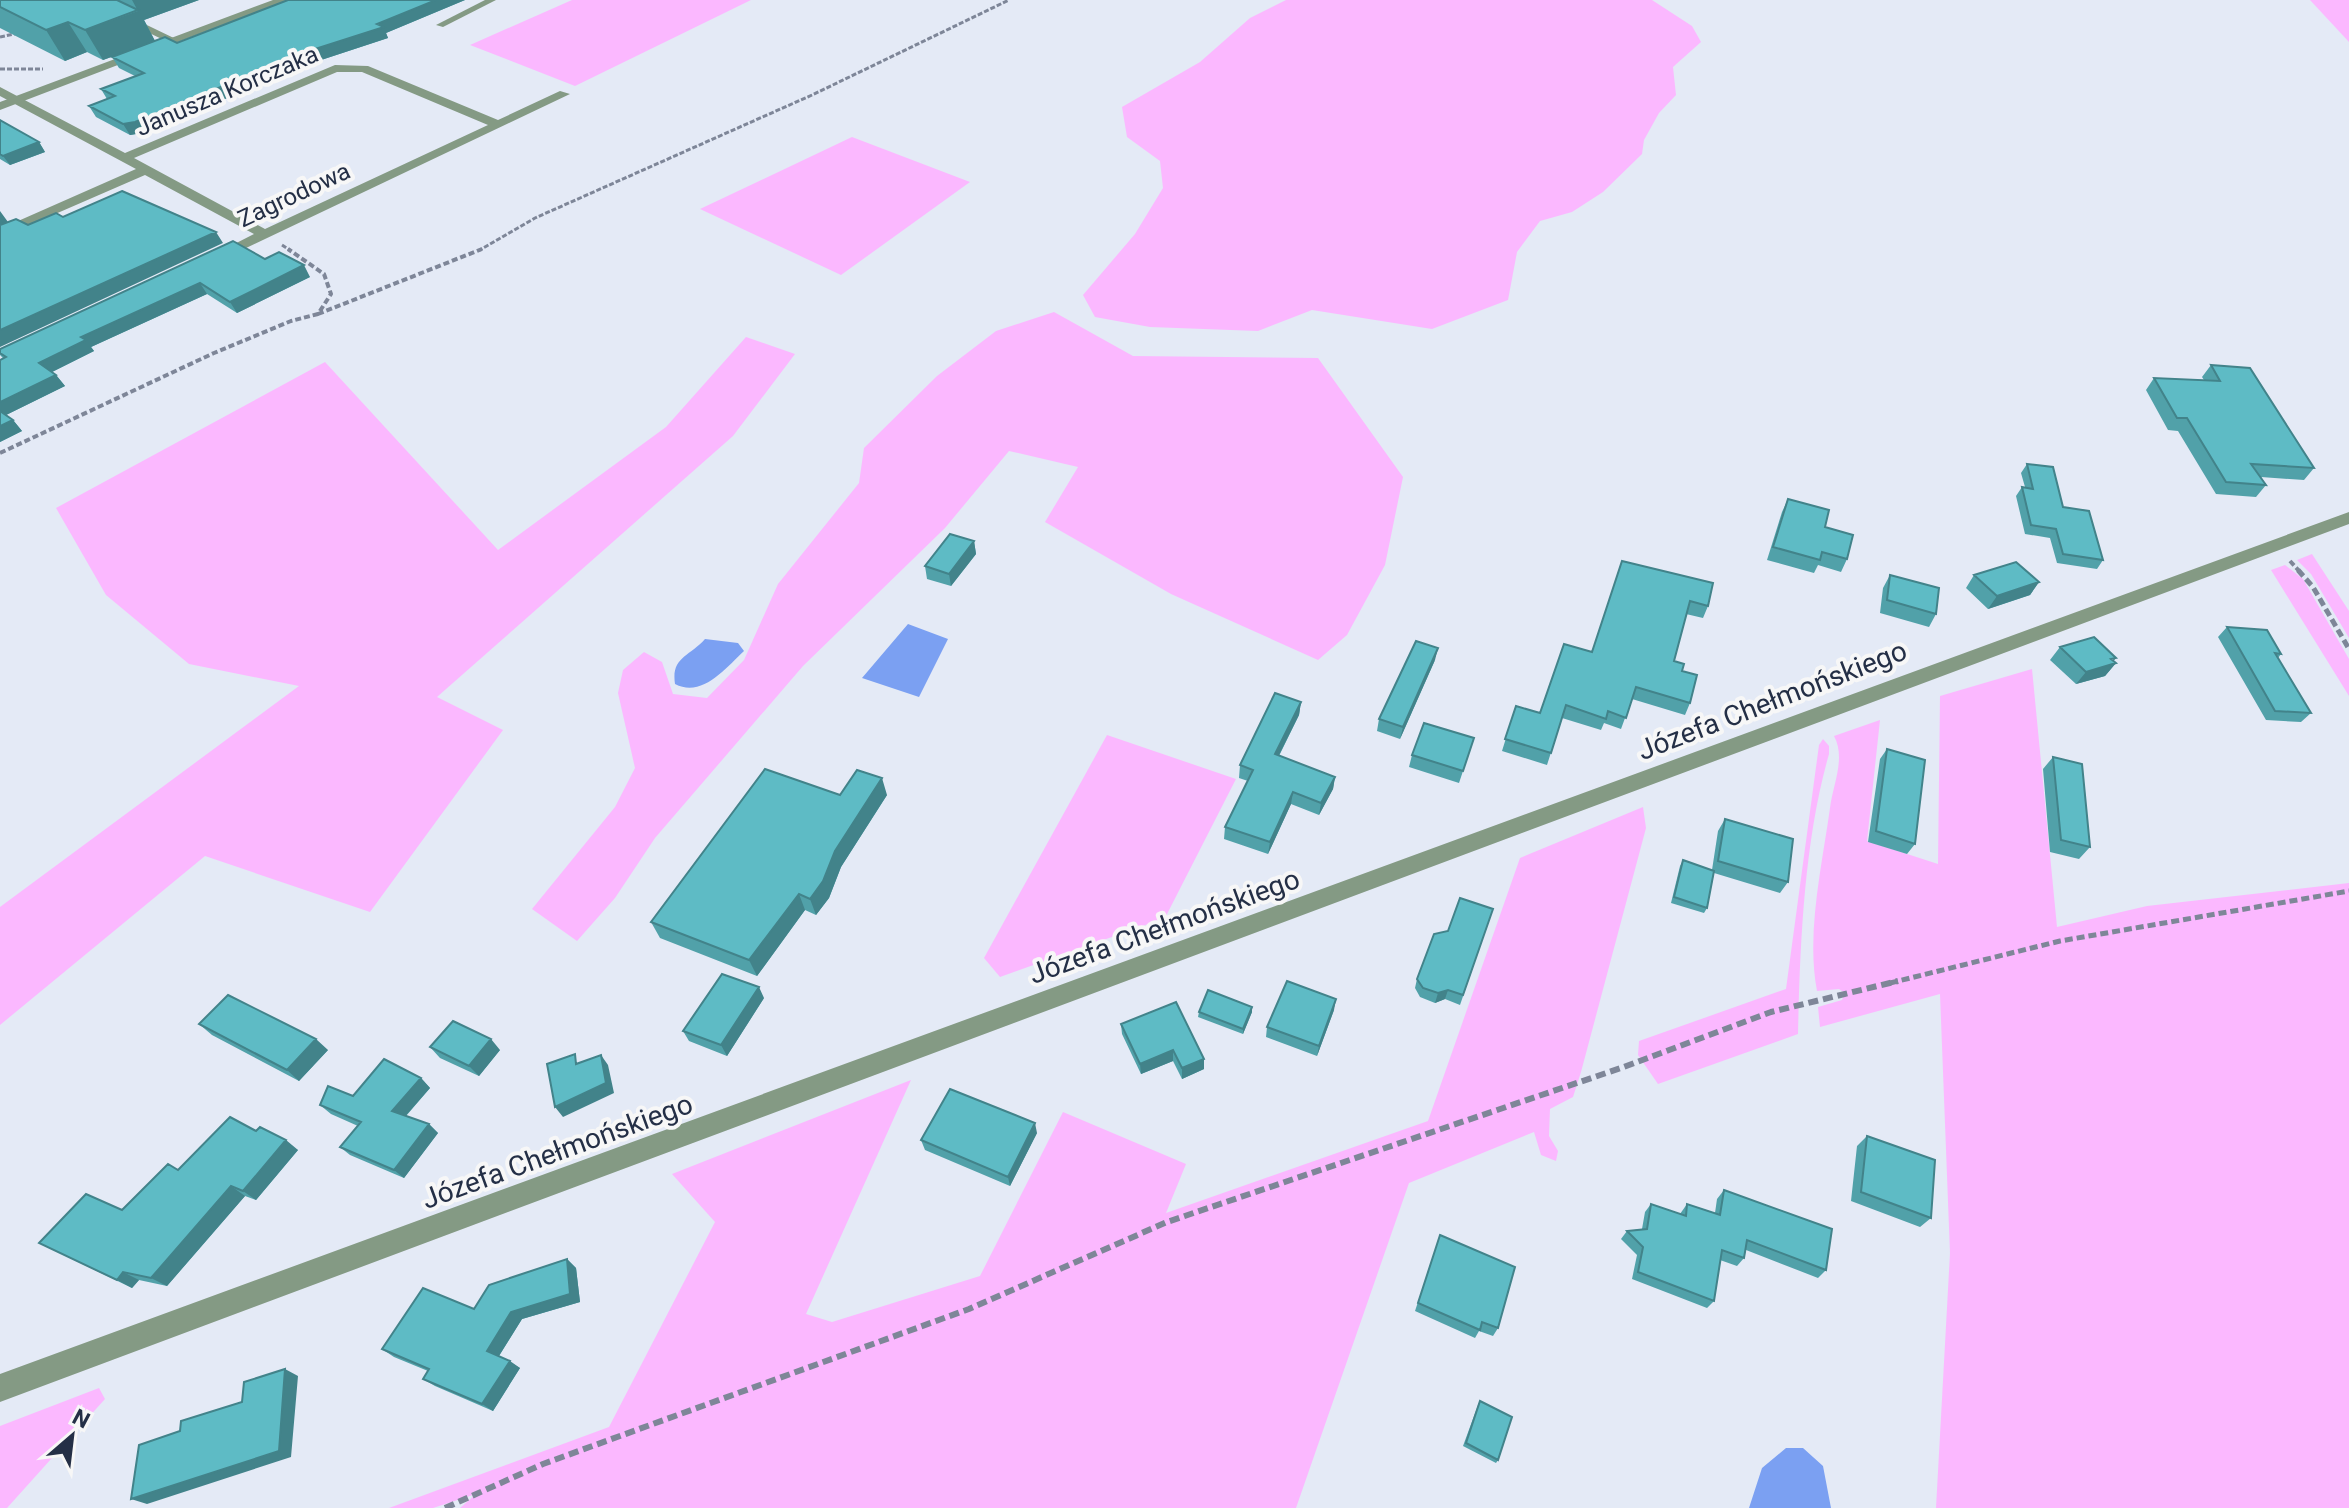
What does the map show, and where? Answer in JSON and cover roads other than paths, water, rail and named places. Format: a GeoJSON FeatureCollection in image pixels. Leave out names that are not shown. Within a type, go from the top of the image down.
{"type":"FeatureCollection","features":[{"type":"Feature","properties":{"kind":"street"},"geometry":{"type":"LineString","coordinates":[[86,0],[174,41]]}},
{"type":"Feature","properties":{"kind":"street"},"geometry":{"type":"LineString","coordinates":[[0,106],[283,0]]}},
{"type":"Feature","properties":{"kind":"street","name":"Janusza Korczaka"},"geometry":{"type":"LineString","coordinates":[[122,159],[335,69],[351,66],[364,68],[496,124]]}},
{"type":"Feature","properties":{"kind":"street"},"geometry":{"type":"LineString","coordinates":[[0,91],[143,171],[265,234]]}},
{"type":"Feature","properties":{"kind":"street","name":"Zagrodowa"},"geometry":{"type":"LineString","coordinates":[[208,260],[564,94]]}},
{"type":"Feature","properties":{"kind":"street","name":"Janusza Korczaka"},"geometry":{"type":"LineString","coordinates":[[0,234],[143,171]]}},
{"type":"Feature","properties":{"kind":"street","name":"Józefa Chełmońskiego"},"geometry":{"type":"LineString","coordinates":[[0,1388],[2349,518]]}},
{"type":"Feature","properties":{"kind":"lane"},"geometry":{"type":"LineString","coordinates":[[440,25],[492,0]]}},
{"type":"Feature","properties":{"kind":"water"},"geometry":{"type":"Polygon","coordinates":[[[908,624],[948,639],[919,697],[862,678],[908,624]]]}},
{"type":"Feature","properties":{"kind":"water"},"geometry":{"type":"Polygon","coordinates":[[[705,639],[738,643],[744,651],[704,684],[685,687],[675,684],[674,675],[682,658],[705,639]]]}},
{"type":"Feature","properties":{"kind":"water"},"geometry":{"type":"Polygon","coordinates":[[[1786,1448],[1803,1448],[1823,1466],[1831,1508],[1749,1508],[1762,1468],[1786,1448]]]}}]}
